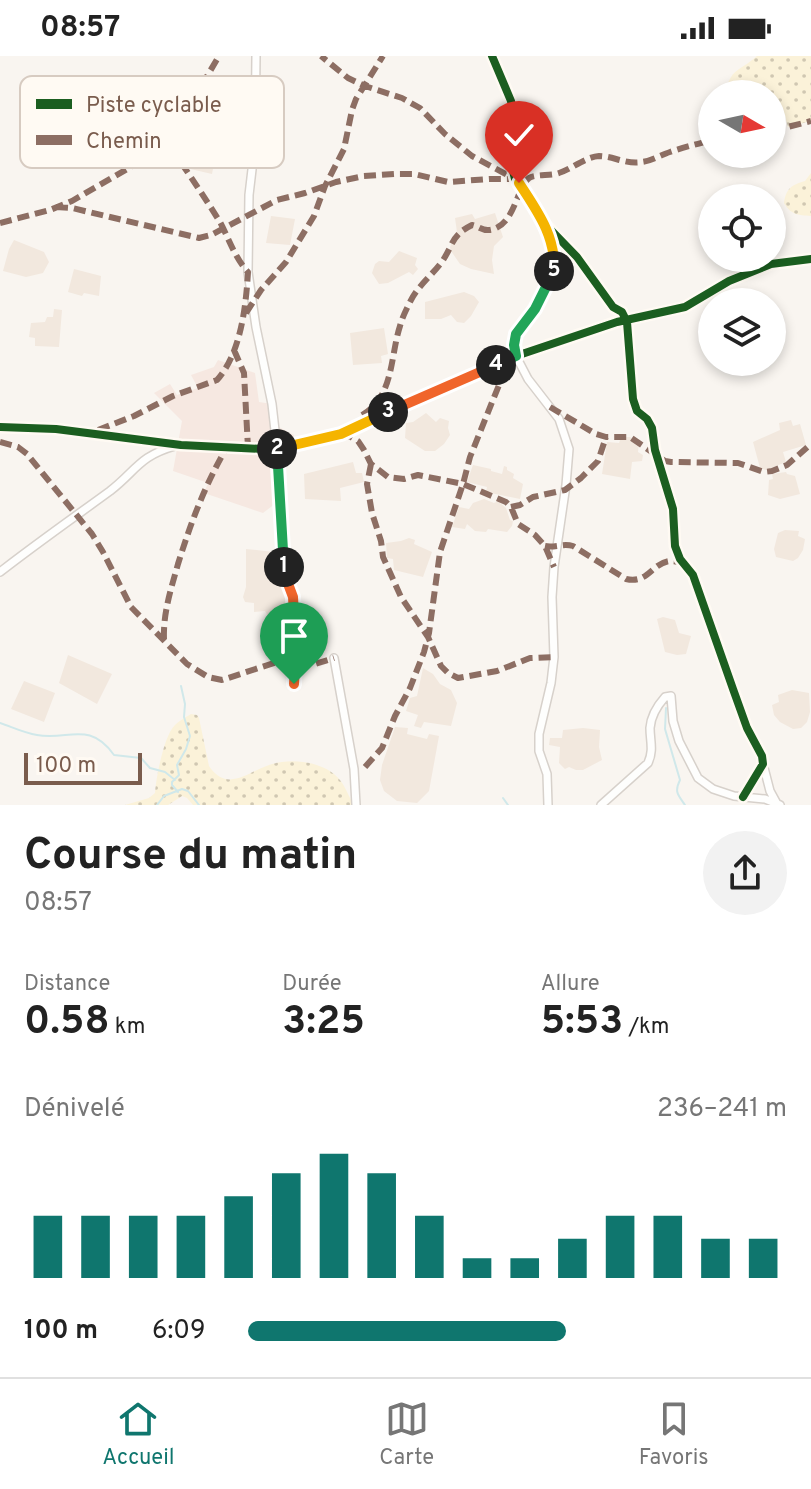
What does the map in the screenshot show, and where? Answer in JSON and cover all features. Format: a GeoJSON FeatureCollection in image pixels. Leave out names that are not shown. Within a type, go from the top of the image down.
{"type":"FeatureCollection","features":[{"type":"Feature","properties":{"kind":"street"},"geometry":{"type":"LineString","coordinates":[[255,76],[256,56]]}},
{"type":"Feature","properties":{"kind":"street"},"geometry":{"type":"LineString","coordinates":[[492,56],[511,101],[515,179],[546,225],[577,257],[626,320],[630,335],[633,399],[637,411],[652,428],[655,450],[673,509],[675,546],[680,559],[693,575],[737,702],[762,756],[770,791],[778,804]]}},
{"type":"Feature","properties":{"kind":"street"},"geometry":{"type":"LineString","coordinates":[[252,168],[248,272],[277,448],[284,573],[293,597],[296,648],[294,684]]}},
{"type":"Feature","properties":{"kind":"street"},"geometry":{"type":"LineString","coordinates":[[546,225],[555,268],[535,309],[516,334],[514,345],[528,379],[559,419],[569,449],[554,567],[554,657],[539,734],[539,751],[547,774],[548,805]]}},
{"type":"Feature","properties":{"kind":"street"},"geometry":{"type":"LineString","coordinates":[[0,427],[56,429],[181,445],[263,449],[294,446],[341,434],[516,356],[626,320],[685,307],[729,281],[771,264],[811,259]]}},
{"type":"Feature","properties":{"kind":"street"},"geometry":{"type":"LineString","coordinates":[[0,572],[115,487],[144,459],[159,450],[181,445]]}},
{"type":"Feature","properties":{"kind":"street"},"geometry":{"type":"LineString","coordinates":[[334,658],[354,769],[356,805]]}},
{"type":"Feature","properties":{"kind":"street"},"geometry":{"type":"LineString","coordinates":[[601,805],[648,763],[652,754],[650,726],[653,714],[665,697],[671,696],[673,721],[679,741],[698,778],[713,789],[778,804]]}},
{"type":"Feature","properties":{"kind":"street"},"geometry":{"type":"LineString","coordinates":[[743,797],[763,764]]}},
{"type":"Feature","properties":{"kind":"shaded area"},"geometry":{"type":"Polygon","coordinates":[[[186,168],[213,168],[212,174],[186,168]]]}},
{"type":"Feature","properties":{"kind":"shaded area"},"geometry":{"type":"Polygon","coordinates":[[[495,213],[503,237],[494,246],[494,274],[460,264],[450,247],[457,232],[455,218],[472,214],[475,219],[495,213]]]}},
{"type":"Feature","properties":{"kind":"shaded area"},"geometry":{"type":"Polygon","coordinates":[[[271,216],[295,219],[290,245],[266,243],[271,216]]]}},
{"type":"Feature","properties":{"kind":"shaded area"},"geometry":{"type":"Polygon","coordinates":[[[14,240],[44,252],[49,262],[43,273],[26,277],[3,271],[14,240]]]}},
{"type":"Feature","properties":{"kind":"shaded area"},"geometry":{"type":"Polygon","coordinates":[[[399,251],[417,258],[415,265],[418,269],[413,275],[409,272],[388,283],[379,284],[372,273],[375,264],[379,261],[389,262],[399,251]]]}},
{"type":"Feature","properties":{"kind":"shaded area"},"geometry":{"type":"Polygon","coordinates":[[[74,269],[101,276],[99,296],[68,292],[74,269]]]}},
{"type":"Feature","properties":{"kind":"shaded area"},"geometry":{"type":"Polygon","coordinates":[[[464,292],[479,302],[464,323],[457,322],[451,315],[441,319],[425,319],[425,302],[464,292]]]}},
{"type":"Feature","properties":{"kind":"shaded area"},"geometry":{"type":"Polygon","coordinates":[[[54,309],[62,310],[59,347],[35,346],[35,338],[29,337],[31,323],[45,322],[47,317],[53,317],[54,309]]]}},
{"type":"Feature","properties":{"kind":"shaded area"},"geometry":{"type":"Polygon","coordinates":[[[384,328],[388,354],[381,356],[382,363],[353,365],[350,333],[384,328]]]}},
{"type":"Feature","properties":{"kind":"shaded area"},"geometry":{"type":"Polygon","coordinates":[[[218,360],[255,373],[259,402],[272,404],[275,425],[294,435],[294,446],[277,448],[280,500],[263,513],[204,493],[208,483],[173,471],[182,421],[154,393],[170,384],[177,395],[198,388],[191,375],[214,367],[218,360]]]}},
{"type":"Feature","properties":{"kind":"shaded area"},"geometry":{"type":"Polygon","coordinates":[[[426,413],[436,422],[440,418],[449,421],[450,435],[435,451],[425,451],[405,438],[406,423],[426,413]]]}},
{"type":"Feature","properties":{"kind":"shaded area"},"geometry":{"type":"Polygon","coordinates":[[[791,420],[793,426],[800,424],[806,445],[783,452],[786,462],[766,470],[760,468],[753,442],[780,430],[779,423],[791,420]]]}},
{"type":"Feature","properties":{"kind":"shaded area"},"geometry":{"type":"Polygon","coordinates":[[[621,437],[630,437],[639,443],[638,452],[643,455],[642,461],[632,462],[630,479],[602,474],[607,442],[619,443],[621,437]]]}},
{"type":"Feature","properties":{"kind":"shaded area"},"geometry":{"type":"Polygon","coordinates":[[[353,462],[356,473],[362,473],[364,482],[340,488],[341,501],[305,499],[304,474],[353,462]]]}},
{"type":"Feature","properties":{"kind":"shaded area"},"geometry":{"type":"Polygon","coordinates":[[[473,465],[502,474],[504,466],[507,467],[514,474],[513,478],[523,484],[520,499],[486,492],[487,487],[467,482],[473,465]]]}},
{"type":"Feature","properties":{"kind":"shaded area"},"geometry":{"type":"Polygon","coordinates":[[[786,472],[795,476],[800,494],[780,499],[768,495],[772,474],[786,472]]]}},
{"type":"Feature","properties":{"kind":"shaded area"},"geometry":{"type":"Polygon","coordinates":[[[484,499],[494,503],[498,501],[506,508],[513,521],[507,532],[488,529],[486,532],[475,531],[467,524],[465,529],[452,527],[459,507],[469,509],[473,503],[484,499]]]}},
{"type":"Feature","properties":{"kind":"shaded area"},"geometry":{"type":"Polygon","coordinates":[[[799,531],[798,536],[805,539],[803,550],[793,561],[776,557],[774,549],[778,533],[799,531]]]}},
{"type":"Feature","properties":{"kind":"shaded area"},"geometry":{"type":"Polygon","coordinates":[[[409,538],[415,540],[414,544],[432,552],[423,577],[394,570],[393,559],[387,558],[386,543],[409,538]]]}},
{"type":"Feature","properties":{"kind":"shaded area"},"geometry":{"type":"Polygon","coordinates":[[[246,549],[283,553],[295,560],[296,576],[278,577],[286,588],[285,592],[293,597],[288,621],[270,619],[265,611],[254,612],[254,603],[245,602],[246,549]]]}},
{"type":"Feature","properties":{"kind":"shaded area"},"geometry":{"type":"Polygon","coordinates":[[[657,619],[675,620],[679,633],[691,636],[686,654],[665,652],[657,619]]]}},
{"type":"Feature","properties":{"kind":"shaded area"},"geometry":{"type":"Polygon","coordinates":[[[68,655],[112,674],[97,704],[59,683],[68,655]]]}},
{"type":"Feature","properties":{"kind":"shaded area"},"geometry":{"type":"Polygon","coordinates":[[[423,668],[451,690],[457,703],[451,726],[424,722],[421,728],[414,726],[418,715],[406,711],[410,698],[417,696],[423,668]]]}},
{"type":"Feature","properties":{"kind":"shaded area"},"geometry":{"type":"Polygon","coordinates":[[[24,681],[55,693],[44,722],[11,709],[24,681]]]}},
{"type":"Feature","properties":{"kind":"shaded area"},"geometry":{"type":"Polygon","coordinates":[[[792,690],[809,693],[810,712],[801,728],[793,729],[774,715],[772,705],[779,702],[778,695],[792,690]]]}},
{"type":"Feature","properties":{"kind":"shaded area"},"geometry":{"type":"Polygon","coordinates":[[[395,727],[408,728],[407,734],[427,739],[429,734],[439,736],[429,791],[417,803],[397,801],[384,791],[380,780],[395,727]]]}},
{"type":"Feature","properties":{"kind":"shaded area"},"geometry":{"type":"Polygon","coordinates":[[[563,730],[600,730],[602,760],[583,770],[565,769],[559,763],[560,747],[549,745],[550,738],[562,738],[563,730]]]}},
{"type":"Feature","properties":{"kind":"sand"},"geometry":{"type":"Polygon","coordinates":[[[757,56],[811,56],[811,121],[788,127],[786,80],[730,80],[736,71],[757,56]]]}},
{"type":"Feature","properties":{"kind":"sand"},"geometry":{"type":"Polygon","coordinates":[[[811,173],[811,216],[795,214],[786,206],[788,191],[805,181],[811,173]]]}},
{"type":"Feature","properties":{"kind":"sand"},"geometry":{"type":"Polygon","coordinates":[[[191,714],[199,718],[209,766],[223,778],[238,778],[277,763],[294,761],[312,764],[338,777],[354,805],[193,805],[182,796],[168,805],[125,805],[149,798],[155,793],[167,738],[175,725],[191,714]]]}},
{"type":"Feature","properties":{"kind":"waterway"},"geometry":{"type":"LineString","coordinates":[[178,792],[172,782],[179,775],[177,765],[190,736],[184,717],[181,686]]}},
{"type":"Feature","properties":{"kind":"waterway"},"geometry":{"type":"LineString","coordinates":[[666,708],[665,729],[680,780],[678,793],[685,805]]}},
{"type":"Feature","properties":{"kind":"waterway"},"geometry":{"type":"LineString","coordinates":[[0,723],[37,735],[87,735],[105,744],[114,755],[141,758],[150,768],[165,772],[175,780]]}},
{"type":"Feature","properties":{"kind":"waterway"},"geometry":{"type":"LineString","coordinates":[[157,805],[164,796],[182,789],[188,791],[199,805]]}},
{"type":"Feature","properties":{"kind":"waterway"},"geometry":{"type":"LineString","coordinates":[[503,798],[508,805]]}},
{"type":"Feature","properties":{"kind":"marked path"},"geometry":{"type":"LineString","coordinates":[[207,76],[219,56]]}},
{"type":"Feature","properties":{"kind":"marked path"},"geometry":{"type":"LineString","coordinates":[[56,207],[72,208],[199,238],[211,235],[277,200],[364,176],[414,174],[448,182],[515,179],[472,156],[420,108],[348,78],[321,56]]}},
{"type":"Feature","properties":{"kind":"marked path"},"geometry":{"type":"LineString","coordinates":[[246,313],[286,262],[314,216],[344,149],[356,99],[383,56]]}},
{"type":"Feature","properties":{"kind":"marked path"},"geometry":{"type":"LineString","coordinates":[[786,127],[811,121]]}},
{"type":"Feature","properties":{"kind":"marked path"},"geometry":{"type":"LineString","coordinates":[[362,415],[380,398],[385,387],[401,323],[416,291],[441,263],[460,233],[472,225],[485,230],[498,227],[510,215],[529,178],[559,173],[594,157],[642,162],[698,144]]}},
{"type":"Feature","properties":{"kind":"marked path"},"geometry":{"type":"LineString","coordinates":[[0,223],[72,201],[129,168]]}},
{"type":"Feature","properties":{"kind":"marked path"},"geometry":{"type":"LineString","coordinates":[[98,430],[217,380],[237,343],[248,272],[184,168]]}},
{"type":"Feature","properties":{"kind":"marked path"},"geometry":{"type":"LineString","coordinates":[[365,767],[382,748],[424,652],[440,552],[470,457],[516,334]]}},
{"type":"Feature","properties":{"kind":"marked path"},"geometry":{"type":"LineString","coordinates":[[234,350],[244,373],[248,448]]}},
{"type":"Feature","properties":{"kind":"marked path"},"geometry":{"type":"LineString","coordinates":[[550,407],[596,434],[630,437],[671,462],[738,463],[764,472],[772,471],[787,465],[811,444]]}},
{"type":"Feature","properties":{"kind":"marked path"},"geometry":{"type":"LineString","coordinates":[[341,434],[358,441],[371,464],[388,477],[404,479],[418,475],[463,484],[506,502],[518,524],[545,546],[554,567]]}},
{"type":"Feature","properties":{"kind":"marked path"},"geometry":{"type":"LineString","coordinates":[[511,507],[533,497],[565,490],[598,461],[606,437]]}},
{"type":"Feature","properties":{"kind":"marked path"},"geometry":{"type":"LineString","coordinates":[[0,442],[18,447],[27,454],[92,534],[131,607],[187,664],[208,677],[222,680],[277,662],[315,664],[334,658]]}},
{"type":"Feature","properties":{"kind":"marked path"},"geometry":{"type":"LineString","coordinates":[[164,639],[168,601],[183,548],[205,490],[227,447]]}},
{"type":"Feature","properties":{"kind":"marked path"},"geometry":{"type":"LineString","coordinates":[[371,464],[367,484],[383,557],[401,597],[428,637],[441,666],[458,678],[497,671],[530,658],[554,657]]}},
{"type":"Feature","properties":{"kind":"marked path"},"geometry":{"type":"LineString","coordinates":[[545,546],[573,546],[626,579],[633,580],[645,576],[663,563],[683,563]]}},
{"type":"Feature","properties":{"kind":"cycle path"},"geometry":{"type":"LineString","coordinates":[[492,56],[511,101],[515,179],[546,225],[577,257],[627,322],[633,399],[637,411],[652,428],[655,450],[673,509],[675,546],[680,559],[693,575],[747,728],[762,756],[763,764],[743,797]]}},
{"type":"Feature","properties":{"kind":"cycle path"},"geometry":{"type":"LineString","coordinates":[[0,427],[56,429],[181,445],[263,449],[294,446],[341,434],[516,356],[617,322],[685,307],[729,281],[771,264],[811,259]]}},
{"type":"Feature","properties":{"kind":"route"},"geometry":{"type":"LineString","coordinates":[[294,684],[296,648],[293,597],[284,573],[277,448],[341,434],[516,356],[516,334],[535,309],[555,268],[546,225],[519,183]]}}]}
